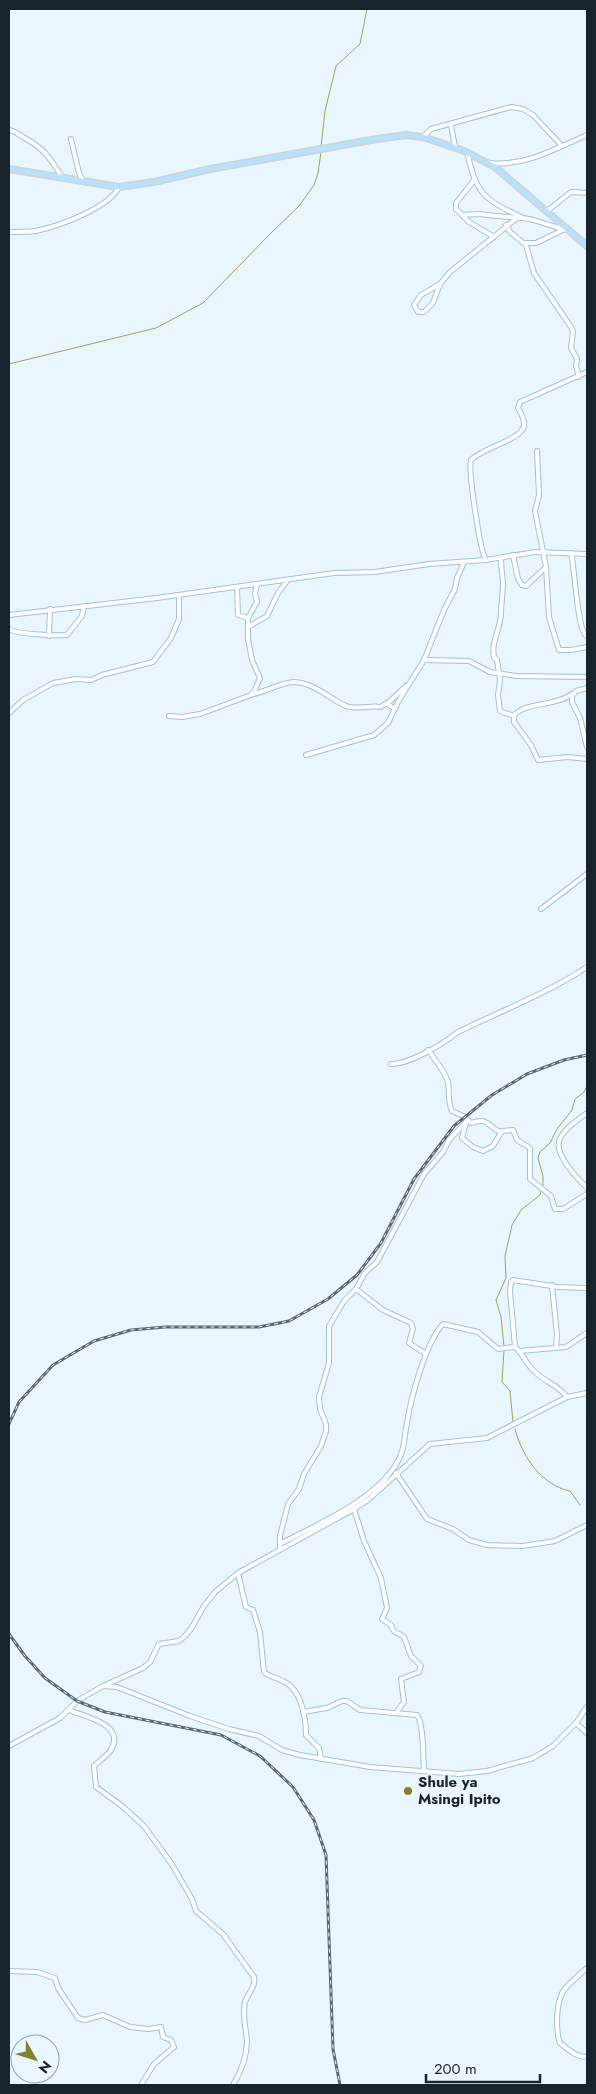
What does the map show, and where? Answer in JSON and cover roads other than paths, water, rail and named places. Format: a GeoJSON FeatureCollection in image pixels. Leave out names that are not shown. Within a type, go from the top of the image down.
{"type":"FeatureCollection","features":[{"type":"Feature","properties":{"kind":"main road"},"geometry":{"type":"LineString","coordinates":[[9,169],[120,187],[371,140],[406,135],[423,137],[467,152],[506,174],[566,230],[587,246]]}},
{"type":"Feature","properties":{"kind":"street"},"geometry":{"type":"LineString","coordinates":[[423,137],[429,130],[502,109],[518,108],[533,114],[562,146]]}},
{"type":"Feature","properties":{"kind":"street"},"geometry":{"type":"LineString","coordinates":[[451,125],[455,147]]}},
{"type":"Feature","properties":{"kind":"street"},"geometry":{"type":"LineString","coordinates":[[9,130],[15,131],[37,144],[53,161],[62,177]]}},
{"type":"Feature","properties":{"kind":"street"},"geometry":{"type":"LineString","coordinates":[[489,163],[505,163],[538,156],[587,135]]}},
{"type":"Feature","properties":{"kind":"street"},"geometry":{"type":"LineString","coordinates":[[71,139],[79,173],[83,181]]}},
{"type":"Feature","properties":{"kind":"street"},"geometry":{"type":"LineString","coordinates":[[467,152],[475,179],[482,193],[519,217]]}},
{"type":"Feature","properties":{"kind":"street"},"geometry":{"type":"LineString","coordinates":[[475,179],[456,203],[456,209],[462,216],[494,237]]}},
{"type":"Feature","properties":{"kind":"street"},"geometry":{"type":"LineString","coordinates":[[9,232],[34,231],[52,227],[110,199],[120,187]]}},
{"type":"Feature","properties":{"kind":"street"},"geometry":{"type":"LineString","coordinates":[[547,211],[570,192],[587,193]]}},
{"type":"Feature","properties":{"kind":"street"},"geometry":{"type":"LineString","coordinates":[[462,216],[478,214],[519,217],[566,230]]}},
{"type":"Feature","properties":{"kind":"street"},"geometry":{"type":"LineString","coordinates":[[440,284],[433,303],[424,312],[418,312],[414,306],[417,298],[440,284],[460,262],[494,237],[506,225],[519,217]]}},
{"type":"Feature","properties":{"kind":"street"},"geometry":{"type":"LineString","coordinates":[[506,225],[510,232],[524,243],[534,273],[573,332],[571,348],[577,359],[576,366],[579,377]]}},
{"type":"Feature","properties":{"kind":"street"},"geometry":{"type":"LineString","coordinates":[[524,243],[536,243],[566,230]]}},
{"type":"Feature","properties":{"kind":"street"},"geometry":{"type":"LineString","coordinates":[[486,560],[480,540],[472,480],[472,460],[519,434],[524,429],[524,422],[518,408],[520,402],[587,372]]}},
{"type":"Feature","properties":{"kind":"street"},"geometry":{"type":"LineString","coordinates":[[538,451],[539,495],[535,511],[546,567],[549,617],[558,650],[587,647]]}},
{"type":"Feature","properties":{"kind":"street"},"geometry":{"type":"LineString","coordinates":[[9,614],[237,588],[334,573],[374,572],[429,564],[486,560],[543,551],[587,554]]}},
{"type":"Feature","properties":{"kind":"street"},"geometry":{"type":"LineString","coordinates":[[571,553],[582,628],[584,636],[587,636]]}},
{"type":"Feature","properties":{"kind":"street"},"geometry":{"type":"LineString","coordinates":[[513,555],[518,579],[522,585],[526,586],[532,582],[546,567]]}},
{"type":"Feature","properties":{"kind":"street"},"geometry":{"type":"LineString","coordinates":[[501,558],[502,591],[500,616],[498,630],[492,646],[499,673],[500,711],[514,716]]}},
{"type":"Feature","properties":{"kind":"street"},"geometry":{"type":"LineString","coordinates":[[306,755],[374,735],[388,723],[424,660],[444,610],[455,589],[456,580],[464,562]]}},
{"type":"Feature","properties":{"kind":"street"},"geometry":{"type":"LineString","coordinates":[[248,627],[267,616],[278,593],[287,581]]}},
{"type":"Feature","properties":{"kind":"street"},"geometry":{"type":"LineString","coordinates":[[253,694],[260,678],[250,654],[248,618],[257,602],[256,585]]}},
{"type":"Feature","properties":{"kind":"street"},"geometry":{"type":"LineString","coordinates":[[237,588],[238,615],[248,618]]}},
{"type":"Feature","properties":{"kind":"street"},"geometry":{"type":"LineString","coordinates":[[9,713],[23,700],[53,683],[76,679],[91,680],[102,675],[153,662],[171,638],[179,619],[179,595]]}},
{"type":"Feature","properties":{"kind":"street"},"geometry":{"type":"LineString","coordinates":[[9,629],[14,633],[34,632],[49,636],[70,633],[84,614],[84,606]]}},
{"type":"Feature","properties":{"kind":"street"},"geometry":{"type":"LineString","coordinates":[[49,636],[50,609]]}},
{"type":"Feature","properties":{"kind":"street"},"geometry":{"type":"LineString","coordinates":[[424,660],[469,661],[488,671],[532,678],[587,677]]}},
{"type":"Feature","properties":{"kind":"street"},"geometry":{"type":"LineString","coordinates":[[169,716],[200,714],[253,694],[293,682],[314,686],[337,702],[348,706],[372,705],[381,707],[387,704],[410,683]]}},
{"type":"Feature","properties":{"kind":"street"},"geometry":{"type":"LineString","coordinates":[[587,688],[561,701],[516,712],[514,722],[531,745],[538,760],[568,757],[587,760]]}},
{"type":"Feature","properties":{"kind":"street"},"geometry":{"type":"LineString","coordinates":[[572,694],[572,702],[580,718],[587,747]]}},
{"type":"Feature","properties":{"kind":"street"},"geometry":{"type":"LineString","coordinates":[[387,704],[395,709]]}},
{"type":"Feature","properties":{"kind":"street"},"geometry":{"type":"LineString","coordinates":[[541,909],[587,874]]}},
{"type":"Feature","properties":{"kind":"street"},"geometry":{"type":"LineString","coordinates":[[391,1064],[404,1063],[446,1041],[458,1032],[545,991],[587,967]]}},
{"type":"Feature","properties":{"kind":"street"},"geometry":{"type":"LineString","coordinates":[[428,1050],[448,1082],[447,1097],[452,1111],[471,1123],[484,1120],[500,1132]]}},
{"type":"Feature","properties":{"kind":"street"},"geometry":{"type":"LineString","coordinates":[[587,1113],[567,1130],[558,1147],[572,1171],[587,1188]]}},
{"type":"Feature","properties":{"kind":"street"},"geometry":{"type":"LineString","coordinates":[[466,1121],[462,1138],[478,1149],[488,1150],[493,1146],[500,1132],[513,1130],[517,1140],[530,1148],[530,1179],[551,1196],[555,1209],[563,1209],[587,1194]]}},
{"type":"Feature","properties":{"kind":"street"},"geometry":{"type":"LineString","coordinates":[[280,1546],[288,1504],[299,1489],[304,1474],[321,1446],[326,1431],[319,1397],[330,1357],[328,1330],[344,1301],[356,1289],[365,1273],[380,1257],[424,1174],[443,1152],[449,1140],[466,1121]]}},
{"type":"Feature","properties":{"kind":"street"},"geometry":{"type":"LineString","coordinates":[[567,1397],[555,1385],[536,1373],[515,1346],[509,1284],[513,1280],[552,1286],[587,1287]]}},
{"type":"Feature","properties":{"kind":"street"},"geometry":{"type":"LineString","coordinates":[[552,1286],[557,1335],[556,1348]]}},
{"type":"Feature","properties":{"kind":"street"},"geometry":{"type":"LineString","coordinates":[[356,1289],[383,1310],[411,1323],[413,1329],[409,1343],[426,1354]]}},
{"type":"Feature","properties":{"kind":"street"},"geometry":{"type":"LineString","coordinates":[[9,1746],[60,1718],[77,1701],[103,1686],[143,1668],[150,1662],[159,1644],[179,1641],[184,1637],[215,1592],[238,1573],[280,1546],[344,1511],[364,1497],[397,1464],[404,1446],[407,1421],[426,1354],[441,1325],[446,1323],[478,1332],[498,1348],[515,1346]]}},
{"type":"Feature","properties":{"kind":"street"},"geometry":{"type":"LineString","coordinates":[[520,1351],[566,1346],[578,1341],[587,1334]]}},
{"type":"Feature","properties":{"kind":"street"},"geometry":{"type":"LineString","coordinates":[[280,1546],[299,1541],[354,1509],[370,1498],[430,1444],[487,1438],[567,1397],[587,1393]]}},
{"type":"Feature","properties":{"kind":"street"},"geometry":{"type":"LineString","coordinates":[[396,1473],[427,1519],[452,1529],[469,1540],[487,1546],[523,1546],[554,1540],[587,1525]]}},
{"type":"Feature","properties":{"kind":"street"},"geometry":{"type":"LineString","coordinates":[[354,1509],[364,1541],[381,1578],[387,1608],[382,1619],[391,1625],[392,1630],[396,1634],[404,1637],[411,1656],[421,1666],[419,1672],[401,1679],[404,1702],[396,1713]]}},
{"type":"Feature","properties":{"kind":"street"},"geometry":{"type":"LineString","coordinates":[[238,1573],[244,1603],[246,1608],[252,1610],[260,1632],[264,1672],[272,1678],[289,1684],[303,1712],[307,1737],[319,1748],[322,1758]]}},
{"type":"Feature","properties":{"kind":"street"},"geometry":{"type":"LineString","coordinates":[[103,1686],[117,1687],[190,1716],[259,1736],[282,1750],[300,1756],[370,1767],[459,1774],[487,1772],[533,1758],[553,1746],[576,1723],[587,1707]]}},
{"type":"Feature","properties":{"kind":"street"},"geometry":{"type":"LineString","coordinates":[[303,1712],[327,1708],[342,1701],[347,1701],[360,1710],[412,1714],[419,1717],[420,1734],[424,1745],[424,1771]]}},
{"type":"Feature","properties":{"kind":"street"},"geometry":{"type":"LineString","coordinates":[[69,1710],[105,1724],[110,1728],[113,1739],[112,1748],[94,1766],[93,1770],[96,1787],[122,1806],[144,1826],[171,1864],[192,1899],[196,1911],[223,1934],[254,1977],[254,1984],[244,2009],[247,2044],[243,2065],[233,2085]]}},
{"type":"Feature","properties":{"kind":"street"},"geometry":{"type":"LineString","coordinates":[[576,1723],[587,1732]]}},
{"type":"Feature","properties":{"kind":"street"},"geometry":{"type":"LineString","coordinates":[[587,1968],[560,1994],[557,2008],[557,2029],[560,2044],[571,2052],[587,2057]]}},
{"type":"Feature","properties":{"kind":"street"},"geometry":{"type":"LineString","coordinates":[[9,1970],[38,1972],[55,1978],[58,1988],[78,2018],[85,2020],[102,2015],[130,2027],[148,2029],[161,2027],[163,2037],[170,2040],[174,2047],[154,2064],[141,2085]]}},
{"type":"Feature","properties":{"kind":"waterway"},"geometry":{"type":"LineString","coordinates":[[321,147],[325,111],[336,66],[360,44],[367,9]]}},
{"type":"Feature","properties":{"kind":"waterway"},"geometry":{"type":"LineString","coordinates":[[9,364],[156,328],[203,303],[299,206],[314,185],[321,152]]}},
{"type":"Feature","properties":{"kind":"waterway"},"geometry":{"type":"LineString","coordinates":[[543,1185],[543,1176],[538,1158],[540,1152],[550,1143],[557,1129],[572,1110],[575,1099],[584,1092],[587,1086]]}},
{"type":"Feature","properties":{"kind":"waterway"},"geometry":{"type":"LineString","coordinates":[[504,1346],[501,1317],[496,1300],[506,1278],[505,1256],[512,1225],[521,1210],[540,1195],[541,1191]]}},
{"type":"Feature","properties":{"kind":"waterway"},"geometry":{"type":"LineString","coordinates":[[504,1350],[502,1382],[510,1391],[513,1422]]}},
{"type":"Feature","properties":{"kind":"waterway"},"geometry":{"type":"LineString","coordinates":[[515,1429],[522,1449],[534,1468],[550,1483],[570,1491],[580,1505]]}},
{"type":"Feature","properties":{"kind":"railway"},"geometry":{"type":"LineString","coordinates":[[9,1424],[19,1402],[53,1365],[94,1341],[131,1330],[165,1327],[259,1327],[289,1321],[328,1299],[357,1275],[381,1243],[414,1179],[454,1126],[492,1095],[527,1074],[564,1060],[587,1055]]}},
{"type":"Feature","properties":{"kind":"railway"},"geometry":{"type":"LineString","coordinates":[[9,1634],[25,1656],[45,1678],[77,1701],[105,1712],[221,1735],[260,1756],[293,1787],[314,1820],[326,1855],[333,2049],[340,2085]]}},
{"type":"Feature","properties":{"kind":"place","name":"Shule ya Msingi Ipito"},"geometry":{"type":"Point","coordinates":[408,1791]}}]}
